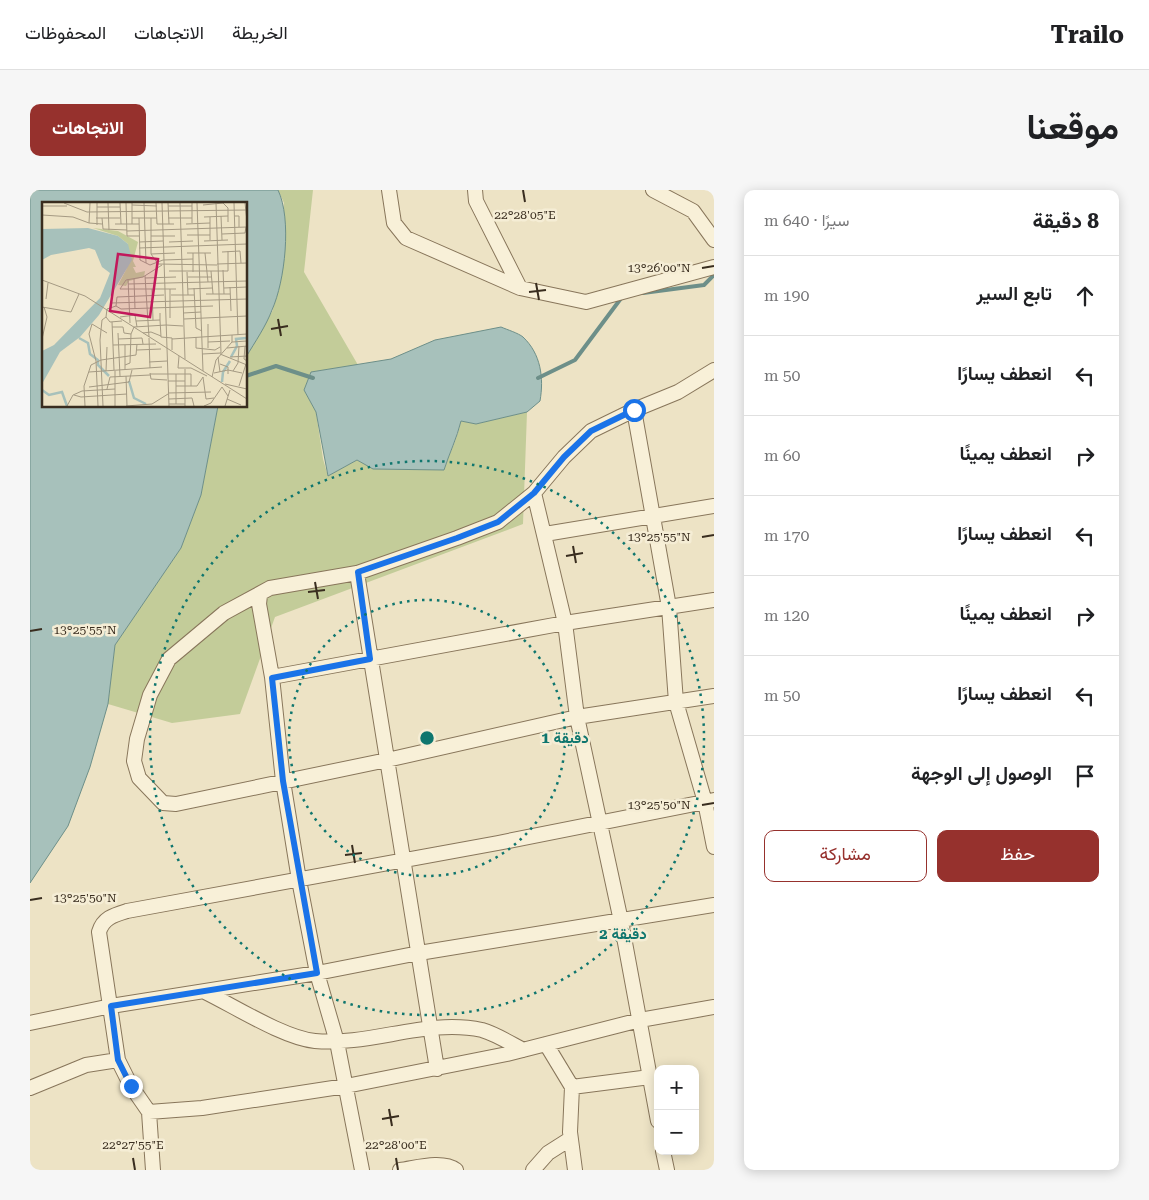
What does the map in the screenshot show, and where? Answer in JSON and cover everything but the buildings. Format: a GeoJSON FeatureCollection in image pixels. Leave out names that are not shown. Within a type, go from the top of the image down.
{"type":"FeatureCollection","features":[{"type":"Feature","properties":{"kind":"street"},"geometry":{"type":"LineString","coordinates":[[389,190],[394,224],[406,238],[520,288],[586,302],[714,267]]}},
{"type":"Feature","properties":{"kind":"street"},"geometry":{"type":"LineString","coordinates":[[475,190],[476,200],[520,288]]}},
{"type":"Feature","properties":{"kind":"street"},"geometry":{"type":"LineString","coordinates":[[653,190],[693,211],[714,240]]}},
{"type":"Feature","properties":{"kind":"street"},"geometry":{"type":"LineString","coordinates":[[714,370],[678,392],[634,410],[591,431],[564,457],[534,493],[498,522],[358,572],[270,588],[224,613],[170,659],[150,695],[137,739],[134,761],[139,778],[163,803],[176,804],[388,760],[577,717],[714,696]]}},
{"type":"Feature","properties":{"kind":"street"},"geometry":{"type":"LineString","coordinates":[[634,410],[669,607],[676,702],[709,801],[714,847]]}},
{"type":"Feature","properties":{"kind":"street"},"geometry":{"type":"LineString","coordinates":[[534,493],[566,623],[577,717],[621,921],[656,1110]]}},
{"type":"Feature","properties":{"kind":"street"},"geometry":{"type":"LineString","coordinates":[[545,534],[714,506]]}},
{"type":"Feature","properties":{"kind":"street"},"geometry":{"type":"LineString","coordinates":[[358,572],[370,659],[437,1069]]}},
{"type":"Feature","properties":{"kind":"street"},"geometry":{"type":"LineString","coordinates":[[260,594],[259,604],[272,678],[283,781],[299,880],[317,973],[337,1042],[362,1170]]}},
{"type":"Feature","properties":{"kind":"street"},"geometry":{"type":"LineString","coordinates":[[272,678],[566,623],[714,600]]}},
{"type":"Feature","properties":{"kind":"street"},"geometry":{"type":"LineString","coordinates":[[153,1170],[149,1112],[118,1060],[99,932],[101,925],[110,917],[127,911],[709,801]]}},
{"type":"Feature","properties":{"kind":"street"},"geometry":{"type":"LineString","coordinates":[[30,1023],[111,1006],[317,973],[419,953],[714,906]]}},
{"type":"Feature","properties":{"kind":"street"},"geometry":{"type":"LineString","coordinates":[[205,992],[294,1036],[314,1041],[337,1042],[430,1029],[457,1028],[482,1030],[494,1034],[523,1050]]}},
{"type":"Feature","properties":{"kind":"street"},"geometry":{"type":"LineString","coordinates":[[149,1112],[202,1108],[346,1086],[437,1069],[523,1050],[640,1020],[714,1006]]}},
{"type":"Feature","properties":{"kind":"street"},"geometry":{"type":"LineString","coordinates":[[546,1044],[572,1087],[570,1139],[575,1170]]}},
{"type":"Feature","properties":{"kind":"street"},"geometry":{"type":"LineString","coordinates":[[30,1088],[86,1065],[118,1060]]}},
{"type":"Feature","properties":{"kind":"street"},"geometry":{"type":"LineString","coordinates":[[572,1087],[650,1077]]}},
{"type":"Feature","properties":{"kind":"street"},"geometry":{"type":"LineString","coordinates":[[533,1170],[548,1153],[570,1139]]}},
{"type":"Feature","properties":{"kind":"street"},"geometry":{"type":"LineString","coordinates":[[664,1155],[667,1170]]}},
{"type":"Feature","properties":{"kind":"street"},"geometry":{"type":"LineString","coordinates":[[400,1170],[451,1166],[456,1170]]}},
{"type":"Feature","properties":{"kind":"green space"},"geometry":{"type":"Polygon","coordinates":[[[278,190],[313,190],[304,272],[358,365],[311,372],[304,390],[316,412],[323,459],[328,476],[357,460],[373,469],[444,470],[461,421],[476,424],[527,412],[523,524],[275,617],[240,714],[172,723],[108,704],[115,645],[181,548],[201,495],[218,408],[248,408],[248,354],[273,310],[284,203],[278,190]]]}},
{"type":"Feature","properties":{"kind":"water"},"geometry":{"type":"Polygon","coordinates":[[[30,190],[278,190],[285,217],[286,233],[283,267],[277,298],[267,322],[248,354],[248,202],[42,202],[42,408],[218,408],[201,495],[181,548],[115,645],[108,704],[90,767],[68,826],[30,883],[30,190]]]}},
{"type":"Feature","properties":{"kind":"water"},"geometry":{"type":"Polygon","coordinates":[[[501,327],[523,337],[534,351],[541,375],[540,401],[527,412],[476,424],[461,421],[444,470],[373,469],[357,460],[328,476],[316,412],[304,390],[311,372],[391,359],[435,340],[501,327]]]}},
{"type":"Feature","properties":{"kind":"waterway"},"geometry":{"type":"LineString","coordinates":[[643,293],[704,285],[714,275]]}},
{"type":"Feature","properties":{"kind":"waterway"},"geometry":{"type":"LineString","coordinates":[[538,378],[575,360],[622,297]]}},
{"type":"Feature","properties":{"kind":"waterway"},"geometry":{"type":"LineString","coordinates":[[248,375],[276,366],[313,378]]}},
{"type":"Feature","properties":{"kind":"route"},"geometry":{"type":"LineString","coordinates":[[131,1086],[116,1052],[111,1006],[317,973],[299,880],[283,781],[272,678],[370,659],[358,572],[498,522],[534,493],[564,457],[591,431],[634,410]]}}]}
